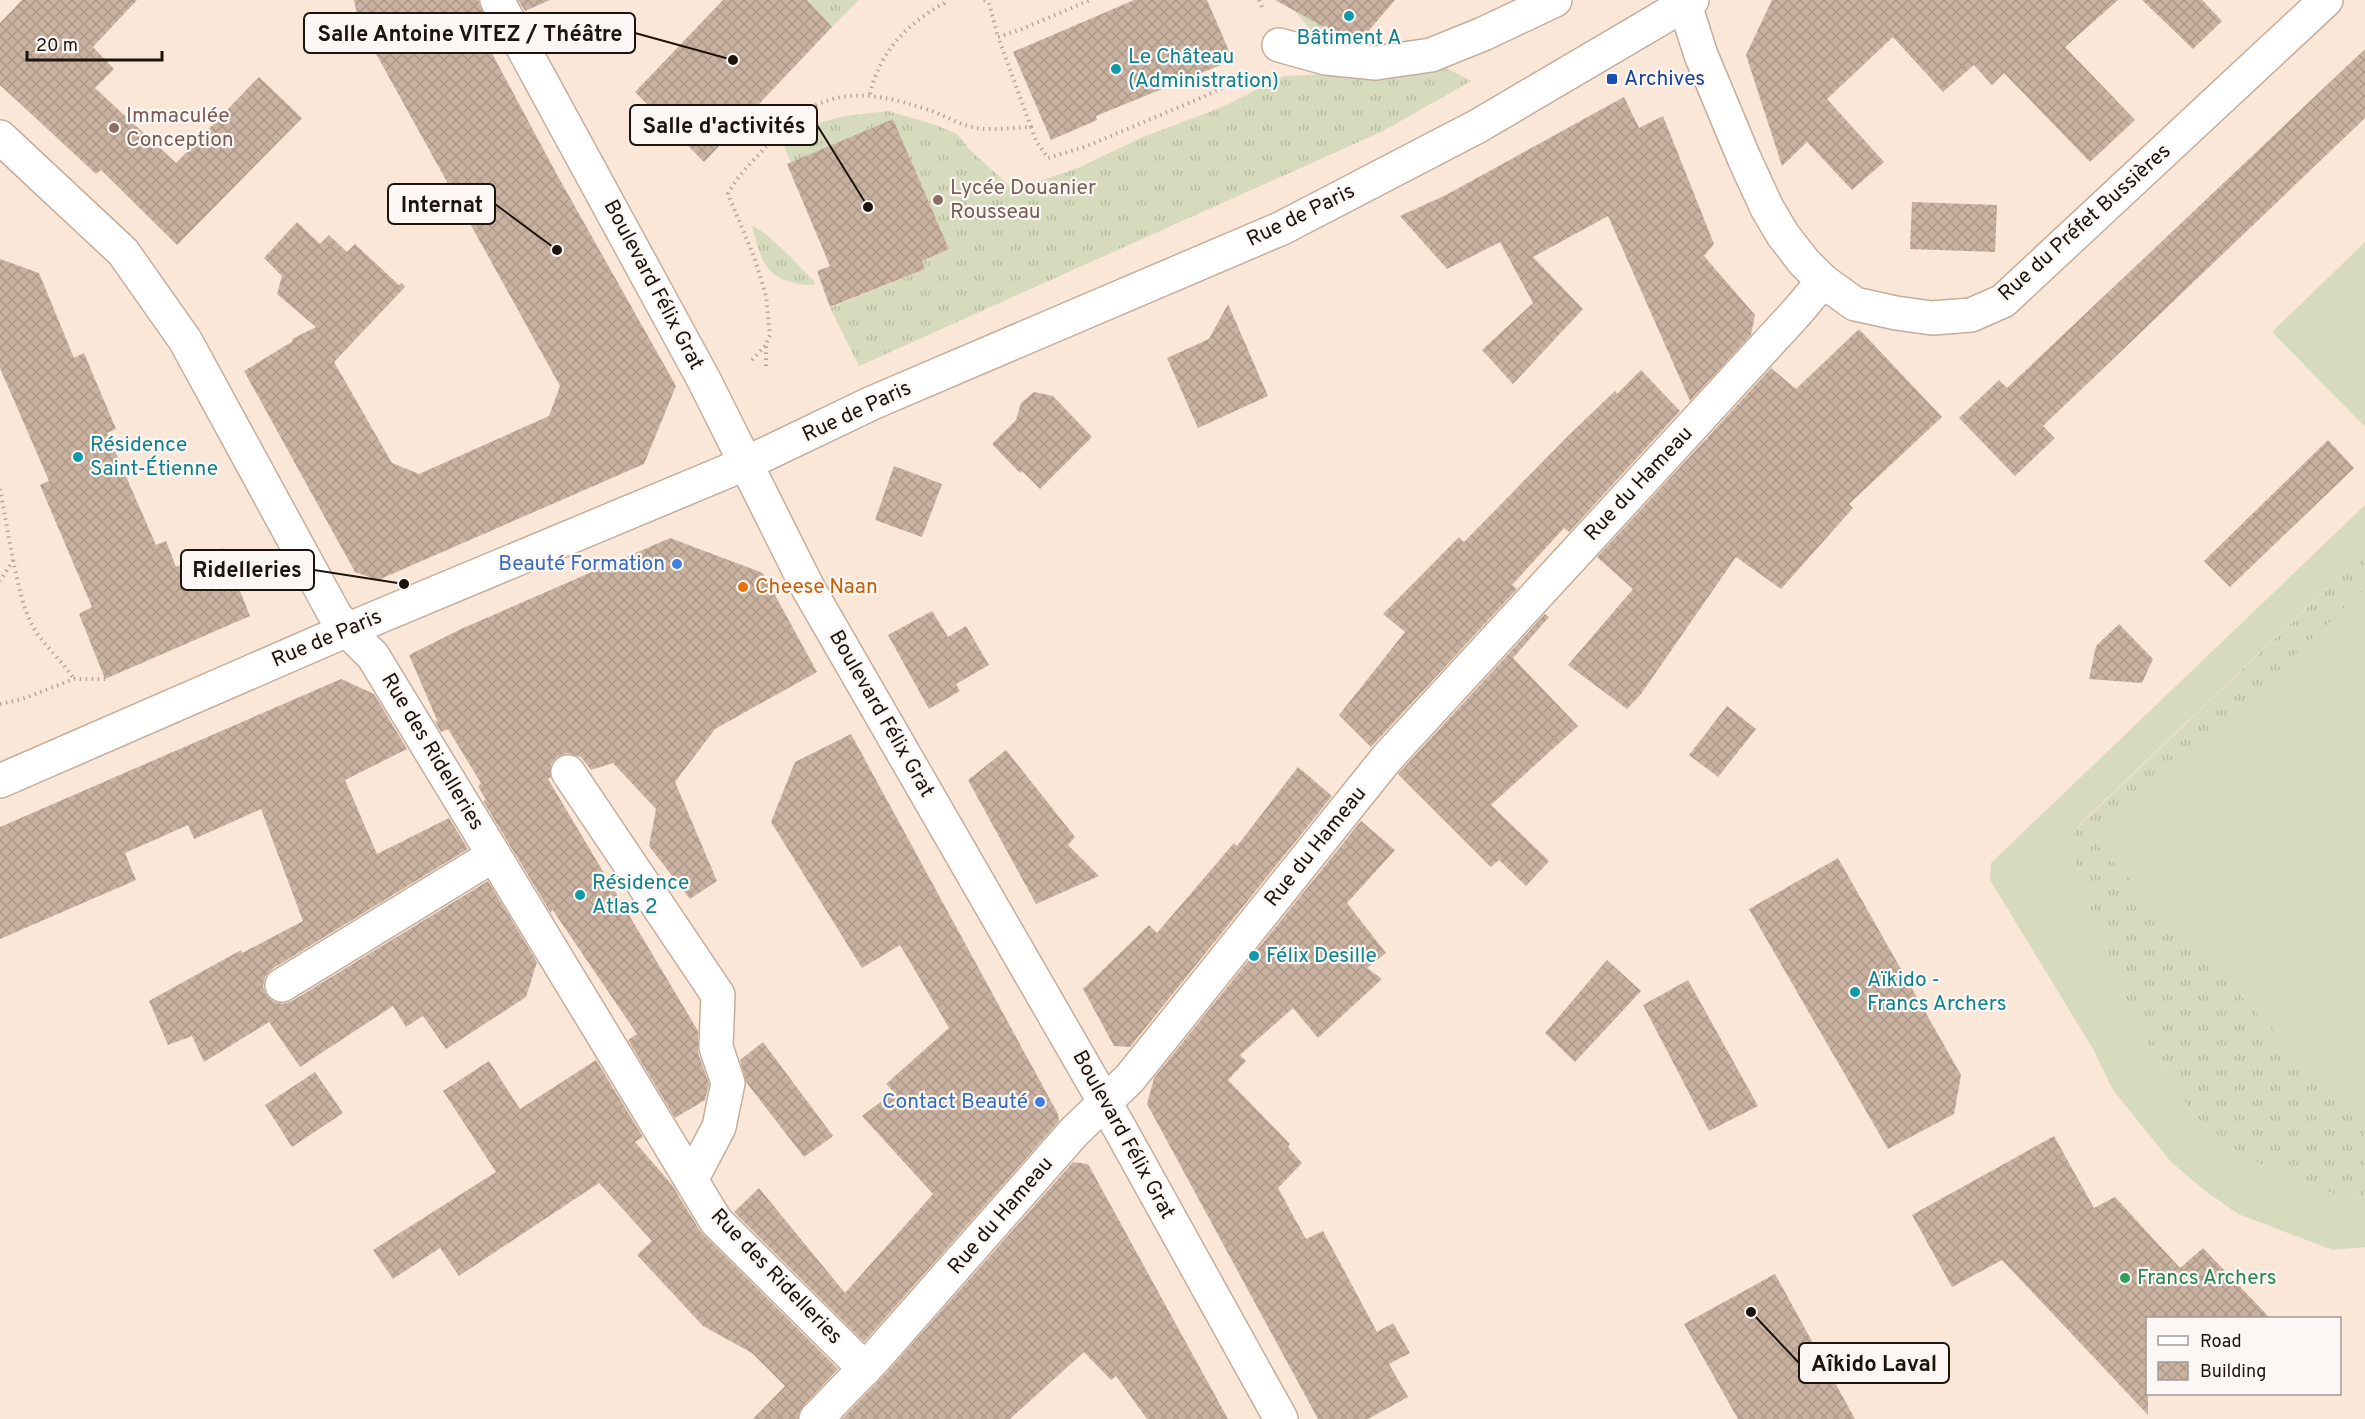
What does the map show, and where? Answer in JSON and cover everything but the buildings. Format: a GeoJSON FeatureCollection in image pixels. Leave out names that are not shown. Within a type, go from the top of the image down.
{"type":"FeatureCollection","features":[{"type":"Feature","properties":{"kind":"street","name":"Boulevard Félix Grat"},"geometry":{"type":"LineString","coordinates":[[497,0],[620,224],[747,464],[812,595],[1104,1101],[1281,1419]]}},
{"type":"Feature","properties":{"kind":"street"},"geometry":{"type":"LineString","coordinates":[[1279,45],[1326,58],[1376,63],[1431,55],[1483,34],[1555,0]]}},
{"type":"Feature","properties":{"kind":"street","name":"Rue du Préfet Bussières"},"geometry":{"type":"LineString","coordinates":[[1688,3],[1701,55],[1744,158],[1767,208],[1804,262],[1823,281],[1855,304],[1932,318],[1971,315],[2003,301],[2326,0]]}},
{"type":"Feature","properties":{"kind":"street","name":"Rue de Paris"},"geometry":{"type":"LineString","coordinates":[[0,782],[347,630],[747,464],[872,403],[1282,228],[1478,126],[1688,3]]}},
{"type":"Feature","properties":{"kind":"street","name":"Rue des Ridelleries"},"geometry":{"type":"LineString","coordinates":[[0,137],[123,252],[185,340],[325,596],[347,630],[373,656],[716,1221],[865,1369]]}},
{"type":"Feature","properties":{"kind":"street","name":"Rue du Hameau"},"geometry":{"type":"LineString","coordinates":[[816,1419],[865,1369],[1074,1132],[1130,1078],[1387,758],[1823,281]]}},
{"type":"Feature","properties":{"kind":"street"},"geometry":{"type":"LineString","coordinates":[[568,772],[718,995],[716,1047],[728,1083],[718,1127],[691,1180]]}},
{"type":"Feature","properties":{"kind":"street"},"geometry":{"type":"LineString","coordinates":[[282,985],[494,855]]}},
{"type":"Feature","properties":{"kind":"path"},"geometry":{"type":"LineString","coordinates":[[870,94],[874,78],[890,46],[909,26],[944,3],[945,0]]}},
{"type":"Feature","properties":{"kind":"path"},"geometry":{"type":"LineString","coordinates":[[984,0],[988,3],[1036,141],[1048,158],[1087,146],[1203,97],[1249,75],[1273,60],[1279,45],[1259,0]]}},
{"type":"Feature","properties":{"kind":"path"},"geometry":{"type":"LineString","coordinates":[[998,37],[1090,0]]}},
{"type":"Feature","properties":{"kind":"path"},"geometry":{"type":"LineString","coordinates":[[752,360],[766,344],[770,335],[766,296],[755,259],[729,194],[733,185],[774,138],[804,110],[840,96],[870,94],[927,109],[976,128],[1031,127]]}},
{"type":"Feature","properties":{"kind":"path"},"geometry":{"type":"LineString","coordinates":[[766,344],[766,366]]}},
{"type":"Feature","properties":{"kind":"path"},"geometry":{"type":"LineString","coordinates":[[0,489],[23,600],[38,634],[60,658],[74,680]]}},
{"type":"Feature","properties":{"kind":"path"},"geometry":{"type":"LineString","coordinates":[[0,581],[14,560]]}},
{"type":"Feature","properties":{"kind":"path"},"geometry":{"type":"LineString","coordinates":[[0,704],[31,696],[74,680],[105,679]]}},
{"type":"Feature","properties":{"kind":"green space"},"geometry":{"type":"Polygon","coordinates":[[[807,0],[859,0],[832,27],[807,0]]]}},
{"type":"Feature","properties":{"kind":"green space"},"geometry":{"type":"Polygon","coordinates":[[[1292,7],[1357,45],[1310,29],[1292,7]]]}},
{"type":"Feature","properties":{"kind":"green space"},"geometry":{"type":"Polygon","coordinates":[[[1448,69],[1471,81],[1383,131],[859,366],[830,308],[925,269],[922,261],[949,249],[893,119],[791,163],[783,144],[789,136],[814,124],[845,116],[888,111],[933,124],[957,134],[970,150],[1014,190],[1078,168],[1143,137],[1225,106],[1284,76],[1448,69]]]}},
{"type":"Feature","properties":{"kind":"green space"},"geometry":{"type":"Polygon","coordinates":[[[752,226],[775,242],[815,284],[803,285],[784,280],[769,270],[764,263],[752,226]]]}},
{"type":"Feature","properties":{"kind":"green space"},"geometry":{"type":"Polygon","coordinates":[[[2365,242],[2365,427],[2272,332],[2365,242]]]}},
{"type":"Feature","properties":{"kind":"green space"},"geometry":{"type":"Polygon","coordinates":[[[2365,505],[2365,552],[2082,822],[2075,831],[2071,845],[2084,892],[2138,1029],[2193,1114],[2233,1149],[2286,1178],[2338,1195],[2365,1197],[2365,1247],[2333,1250],[2238,1214],[2204,1190],[2171,1162],[2113,1090],[2093,1049],[1990,880],[1991,863],[2365,505]]]}},
{"type":"Feature","properties":{"kind":"green space"},"geometry":{"type":"Polygon","coordinates":[[[2365,552],[2365,1197],[2338,1195],[2286,1178],[2233,1149],[2193,1114],[2138,1029],[2084,892],[2071,845],[2075,831],[2082,823],[2365,552]]]}},
{"type":"Feature","properties":{"kind":"green space"},"geometry":{"type":"Polygon","coordinates":[[[2365,588],[2365,1126],[2096,844],[2365,588]]]}},
{"type":"Feature","properties":{"kind":"place","name":"Bâtiment A"},"geometry":{"type":"Point","coordinates":[1349,16]}},
{"type":"Feature","properties":{"kind":"place","name":"Salle Antoine VITEZ / Théâtre"},"geometry":{"type":"Point","coordinates":[733,60]}},
{"type":"Feature","properties":{"kind":"place","name":"Le Château (Administration)"},"geometry":{"type":"Point","coordinates":[1116,69]}},
{"type":"Feature","properties":{"kind":"place","name":"Archives"},"geometry":{"type":"Point","coordinates":[1612,79]}},
{"type":"Feature","properties":{"kind":"place","name":"Immaculée Conception"},"geometry":{"type":"Point","coordinates":[114,128]}},
{"type":"Feature","properties":{"kind":"place","name":"Lycée Douanier Rousseau"},"geometry":{"type":"Point","coordinates":[938,200]}},
{"type":"Feature","properties":{"kind":"place","name":"Salle d'activités"},"geometry":{"type":"Point","coordinates":[868,207]}},
{"type":"Feature","properties":{"kind":"place","name":"Internat"},"geometry":{"type":"Point","coordinates":[557,250]}},
{"type":"Feature","properties":{"kind":"place","name":"Résidence Saint-Étienne"},"geometry":{"type":"Point","coordinates":[78,457]}},
{"type":"Feature","properties":{"kind":"place","name":"Beauté Formation"},"geometry":{"type":"Point","coordinates":[677,564]}},
{"type":"Feature","properties":{"kind":"place","name":"Ridelleries"},"geometry":{"type":"Point","coordinates":[404,584]}},
{"type":"Feature","properties":{"kind":"place","name":"Cheese Naan"},"geometry":{"type":"Point","coordinates":[743,587]}},
{"type":"Feature","properties":{"kind":"place","name":"Résidence Atlas 2"},"geometry":{"type":"Point","coordinates":[580,895]}},
{"type":"Feature","properties":{"kind":"place","name":"Félix Desille"},"geometry":{"type":"Point","coordinates":[1254,956]}},
{"type":"Feature","properties":{"kind":"place","name":"Aïkido - Francs Archers"},"geometry":{"type":"Point","coordinates":[1855,992]}},
{"type":"Feature","properties":{"kind":"place","name":"Contact Beauté"},"geometry":{"type":"Point","coordinates":[1040,1102]}},
{"type":"Feature","properties":{"kind":"place","name":"Francs Archers"},"geometry":{"type":"Point","coordinates":[2125,1278]}},
{"type":"Feature","properties":{"kind":"place","name":"Aîkido Laval"},"geometry":{"type":"Point","coordinates":[1751,1312]}}]}
